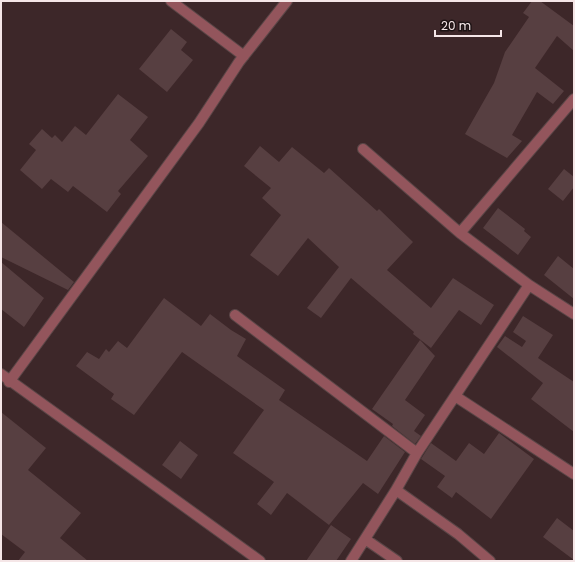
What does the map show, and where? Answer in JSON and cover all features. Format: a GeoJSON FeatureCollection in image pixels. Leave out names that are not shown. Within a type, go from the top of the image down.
{"type":"FeatureCollection","features":[{"type":"Feature","properties":{"kind":"street"},"geometry":{"type":"LineString","coordinates":[[171,1],[244,56]]}},
{"type":"Feature","properties":{"kind":"street"},"geometry":{"type":"LineString","coordinates":[[10,382],[199,123],[244,56],[287,1]]}},
{"type":"Feature","properties":{"kind":"street"},"geometry":{"type":"LineString","coordinates":[[460,233],[574,99]]}},
{"type":"Feature","properties":{"kind":"street"},"geometry":{"type":"LineString","coordinates":[[363,149],[460,233],[529,285],[574,314]]}},
{"type":"Feature","properties":{"kind":"street"},"geometry":{"type":"LineString","coordinates":[[351,561],[396,490],[417,453],[529,285]]}},
{"type":"Feature","properties":{"kind":"street"},"geometry":{"type":"LineString","coordinates":[[235,315],[417,453]]}},
{"type":"Feature","properties":{"kind":"street"},"geometry":{"type":"LineString","coordinates":[[1,374],[10,382],[260,561]]}},
{"type":"Feature","properties":{"kind":"street"},"geometry":{"type":"LineString","coordinates":[[455,396],[574,474]]}},
{"type":"Feature","properties":{"kind":"street"},"geometry":{"type":"LineString","coordinates":[[396,490],[458,534],[490,561]]}},
{"type":"Feature","properties":{"kind":"street"},"geometry":{"type":"LineString","coordinates":[[365,539],[397,561]]}},
{"type":"Feature","properties":{"kind":"building"},"geometry":{"type":"Polygon","coordinates":[[[532,1],[540,1],[574,26],[574,51],[557,36],[535,68],[564,91],[553,104],[537,92],[512,135],[522,141],[507,158],[465,134],[494,83],[505,52],[529,17],[523,13],[532,1]]]}},
{"type":"Feature","properties":{"kind":"building"},"geometry":{"type":"Polygon","coordinates":[[[171,29],[187,42],[181,50],[193,60],[167,92],[139,69],[171,29]]]}},
{"type":"Feature","properties":{"kind":"building"},"geometry":{"type":"Polygon","coordinates":[[[118,94],[148,117],[130,140],[148,156],[118,191],[121,194],[107,212],[73,186],[68,192],[51,179],[42,189],[20,170],[36,150],[29,144],[42,129],[52,138],[55,135],[62,142],[75,126],[86,135],[118,94]]]}},
{"type":"Feature","properties":{"kind":"building"},"geometry":{"type":"Polygon","coordinates":[[[260,146],[279,162],[292,147],[324,173],[329,168],[377,211],[379,209],[413,242],[387,270],[431,308],[453,278],[494,305],[481,325],[459,310],[431,348],[413,334],[414,332],[351,278],[321,318],[307,308],[339,267],[308,238],[278,276],[250,255],[281,215],[262,198],[271,188],[244,166],[260,146]]]}},
{"type":"Feature","properties":{"kind":"building"},"geometry":{"type":"Polygon","coordinates":[[[564,169],[574,177],[574,187],[563,201],[548,189],[564,169]]]}},
{"type":"Feature","properties":{"kind":"building"},"geometry":{"type":"Polygon","coordinates":[[[498,208],[525,229],[524,231],[531,237],[518,255],[483,228],[498,208]]]}},
{"type":"Feature","properties":{"kind":"building"},"geometry":{"type":"Polygon","coordinates":[[[1,222],[74,282],[68,290],[1,257],[1,222]]]}},
{"type":"Feature","properties":{"kind":"building"},"geometry":{"type":"Polygon","coordinates":[[[558,256],[574,269],[574,299],[544,275],[558,256]]]}},
{"type":"Feature","properties":{"kind":"building"},"geometry":{"type":"Polygon","coordinates":[[[1,262],[44,298],[24,327],[1,309],[1,262]]]}},
{"type":"Feature","properties":{"kind":"building"},"geometry":{"type":"Polygon","coordinates":[[[164,298],[201,326],[210,314],[246,339],[237,356],[285,390],[279,400],[367,461],[384,436],[405,452],[378,494],[363,483],[329,525],[287,493],[271,515],[257,504],[274,482],[233,453],[264,410],[182,352],[134,415],[111,399],[114,394],[76,366],[87,352],[99,359],[106,349],[109,352],[118,341],[127,348],[164,298]]]}},
{"type":"Feature","properties":{"kind":"building"},"geometry":{"type":"Polygon","coordinates":[[[523,316],[553,335],[538,358],[574,382],[574,432],[531,399],[543,383],[497,347],[505,336],[522,347],[526,341],[513,332],[523,316]]]}},
{"type":"Feature","properties":{"kind":"building"},"geometry":{"type":"Polygon","coordinates":[[[420,340],[435,356],[405,400],[425,415],[414,431],[421,436],[415,444],[392,426],[393,424],[372,409],[420,340]]]}},
{"type":"Feature","properties":{"kind":"building"},"geometry":{"type":"Polygon","coordinates":[[[1,412],[46,448],[28,470],[81,513],[60,538],[88,561],[18,561],[25,552],[1,534],[1,412]]]}},
{"type":"Feature","properties":{"kind":"building"},"geometry":{"type":"Polygon","coordinates":[[[499,433],[534,459],[491,519],[456,492],[452,498],[437,487],[445,476],[421,459],[431,443],[456,461],[469,443],[484,454],[499,433]]]}},
{"type":"Feature","properties":{"kind":"building"},"geometry":{"type":"Polygon","coordinates":[[[180,441],[198,455],[181,479],[162,465],[180,441]]]}},
{"type":"Feature","properties":{"kind":"building"},"geometry":{"type":"Polygon","coordinates":[[[557,518],[574,531],[574,560],[543,537],[557,518]]]}},
{"type":"Feature","properties":{"kind":"building"},"geometry":{"type":"Polygon","coordinates":[[[331,525],[351,539],[336,561],[306,561],[331,525]]]}}]}
